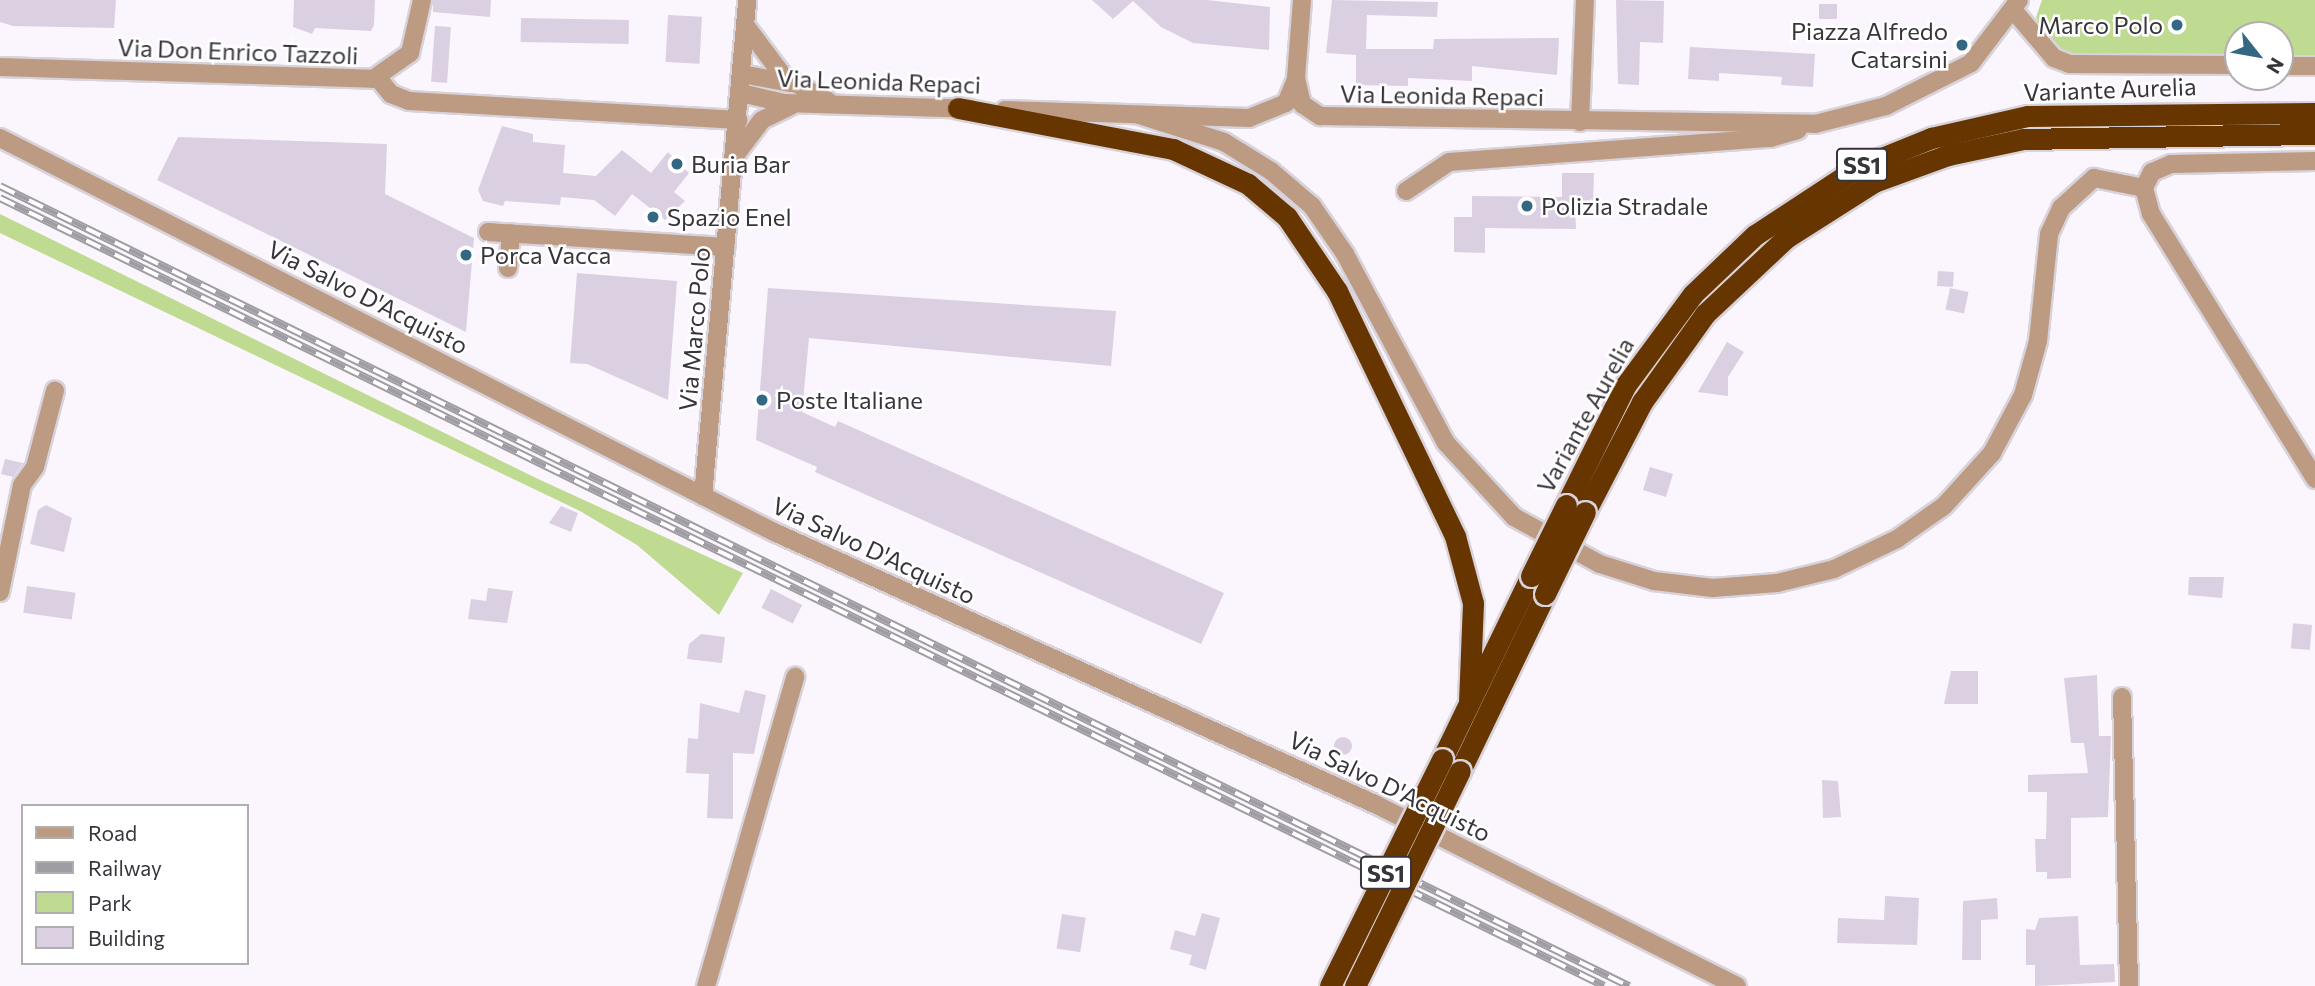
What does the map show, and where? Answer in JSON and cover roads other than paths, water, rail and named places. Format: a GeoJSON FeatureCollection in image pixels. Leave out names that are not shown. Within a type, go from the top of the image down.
{"type":"FeatureCollection","features":[{"type":"Feature","properties":{"kind":"highway"},"geometry":{"type":"LineString","coordinates":[[958,108],[1183,152],[1248,184],[1287,217],[1337,292],[1455,536],[1473,603],[1469,702]]}},
{"type":"Feature","properties":{"kind":"highway","name":"Variante Aurelia"},"geometry":{"type":"LineString","coordinates":[[1354,986],[1545,594],[1625,386],[1693,294],[1755,235],[1857,168],[1931,138],[2028,116],[2315,113]]}},
{"type":"Feature","properties":{"kind":"highway","name":"Variante Aurelia"},"geometry":{"type":"LineString","coordinates":[[1330,986],[1531,576],[1642,402],[1699,321],[1786,238],[1874,182],[1948,155],[2023,139],[2315,134]]}},
{"type":"Feature","properties":{"kind":"street","name":"Via Don Enrico Tazzoli"},"geometry":{"type":"LineString","coordinates":[[0,67],[378,78],[415,45],[422,0]]}},
{"type":"Feature","properties":{"kind":"street","name":"Via Marco Polo"},"geometry":{"type":"LineString","coordinates":[[703,496],[741,93],[747,0]]}},
{"type":"Feature","properties":{"kind":"street"},"geometry":{"type":"LineString","coordinates":[[1296,78],[1302,0]]}},
{"type":"Feature","properties":{"kind":"street"},"geometry":{"type":"LineString","coordinates":[[1580,122],[1586,0]]}},
{"type":"Feature","properties":{"kind":"street"},"geometry":{"type":"LineString","coordinates":[[2017,6],[2053,58],[2070,64],[2224,65]]}},
{"type":"Feature","properties":{"kind":"street","name":"Via Leonida Repaci"},"geometry":{"type":"LineString","coordinates":[[1296,78],[1302,104],[1329,117],[1815,124],[1886,106],[1951,75],[1983,52],[2017,6]]}},
{"type":"Feature","properties":{"kind":"street"},"geometry":{"type":"LineString","coordinates":[[745,24],[790,83]]}},
{"type":"Feature","properties":{"kind":"street"},"geometry":{"type":"LineString","coordinates":[[2294,66],[2315,66]]}},
{"type":"Feature","properties":{"kind":"street"},"geometry":{"type":"LineString","coordinates":[[742,74],[790,83],[828,101]]}},
{"type":"Feature","properties":{"kind":"street"},"geometry":{"type":"LineString","coordinates":[[378,78],[391,94],[409,101],[738,120]]}},
{"type":"Feature","properties":{"kind":"street","name":"Via Leonida Repaci"},"geometry":{"type":"LineString","coordinates":[[741,93],[797,104],[828,101],[1139,115],[1256,117],[1286,103],[1296,78]]}},
{"type":"Feature","properties":{"kind":"street"},"geometry":{"type":"LineString","coordinates":[[734,159],[762,120],[797,104]]}},
{"type":"Feature","properties":{"kind":"street"},"geometry":{"type":"LineString","coordinates":[[1139,115],[1224,142],[1271,171],[1311,206],[1345,254],[1446,443],[1514,517],[1600,565],[1654,581],[1713,588],[1777,583],[1834,569],[1897,539],[1944,506],[1992,453],[2023,395],[2038,341],[2049,234],[2061,208],[2094,178],[2144,188]]}},
{"type":"Feature","properties":{"kind":"street"},"geometry":{"type":"LineString","coordinates":[[1406,191],[1449,162],[1770,138],[1815,124]]}},
{"type":"Feature","properties":{"kind":"street","name":"Via Salvo D'Acquisto"},"geometry":{"type":"LineString","coordinates":[[0,138],[703,496],[1377,805],[1737,986]]}},
{"type":"Feature","properties":{"kind":"street"},"geometry":{"type":"LineString","coordinates":[[2315,161],[2171,164],[2152,172],[2144,188],[2151,214],[2315,479]]}},
{"type":"Feature","properties":{"kind":"street"},"geometry":{"type":"LineString","coordinates":[[488,232],[726,247]]}},
{"type":"Feature","properties":{"kind":"street"},"geometry":{"type":"LineString","coordinates":[[508,268],[511,233]]}},
{"type":"Feature","properties":{"kind":"street"},"geometry":{"type":"LineString","coordinates":[[0,592],[22,485],[35,467],[54,391]]}},
{"type":"Feature","properties":{"kind":"street"},"geometry":{"type":"LineString","coordinates":[[706,986],[795,677]]}},
{"type":"Feature","properties":{"kind":"street"},"geometry":{"type":"LineString","coordinates":[[2122,697],[2129,986]]}},
{"type":"Feature","properties":{"kind":"railway"},"geometry":{"type":"LineString","coordinates":[[0,186],[1629,986]]}},
{"type":"Feature","properties":{"kind":"railway"},"geometry":{"type":"LineString","coordinates":[[0,198],[1604,986]]}},
{"type":"Feature","properties":{"kind":"place","name":"Marco Polo"},"geometry":{"type":"Point","coordinates":[2177,25]}},
{"type":"Feature","properties":{"kind":"place","name":"Piazza Alfredo Catarsini"},"geometry":{"type":"Point","coordinates":[1962,45]}},
{"type":"Feature","properties":{"kind":"place","name":"Buria Bar"},"geometry":{"type":"Point","coordinates":[677,164]}},
{"type":"Feature","properties":{"kind":"place","name":"Polizia Stradale"},"geometry":{"type":"Point","coordinates":[1527,206]}},
{"type":"Feature","properties":{"kind":"place","name":"Spazio Enel"},"geometry":{"type":"Point","coordinates":[653,217]}},
{"type":"Feature","properties":{"kind":"place","name":"Porca Vacca"},"geometry":{"type":"Point","coordinates":[466,255]}},
{"type":"Feature","properties":{"kind":"place","name":"Poste Italiane"},"geometry":{"type":"Point","coordinates":[762,400]}}]}
